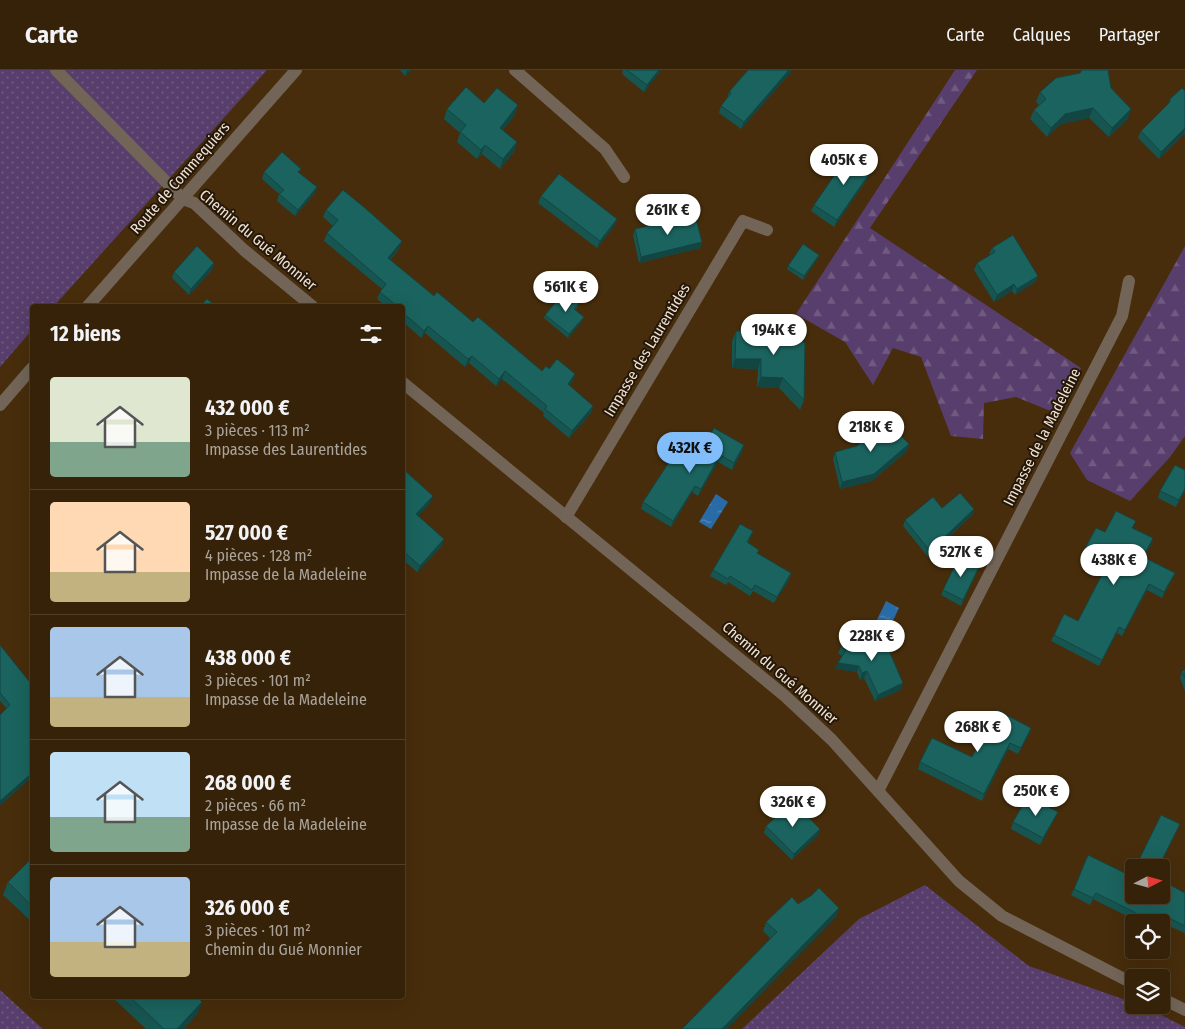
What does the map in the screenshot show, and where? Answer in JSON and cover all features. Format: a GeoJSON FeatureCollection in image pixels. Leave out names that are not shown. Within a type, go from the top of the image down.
{"type":"FeatureCollection","features":[{"type":"Feature","properties":{"kind":"street","name":"Chemin du Gué Monnier"},"geometry":{"type":"LineString","coordinates":[[56,70],[184,199],[194,203],[244,250],[310,304]]}},
{"type":"Feature","properties":{"kind":"street","name":"Route de Commequiers"},"geometry":{"type":"LineString","coordinates":[[90,304],[296,70]]}},
{"type":"Feature","properties":{"kind":"street"},"geometry":{"type":"LineString","coordinates":[[515,70],[605,149],[624,178]]}},
{"type":"Feature","properties":{"kind":"street","name":"Impasse des Laurentides"},"geometry":{"type":"LineString","coordinates":[[566,517],[743,221],[767,230]]}},
{"type":"Feature","properties":{"kind":"street","name":"Impasse de la Madeleine"},"geometry":{"type":"LineString","coordinates":[[878,791],[1122,316],[1129,280]]}},
{"type":"Feature","properties":{"kind":"street"},"geometry":{"type":"LineString","coordinates":[[0,404],[30,370]]}},
{"type":"Feature","properties":{"kind":"street","name":"Chemin du Gué Monnier"},"geometry":{"type":"LineString","coordinates":[[405,384],[785,696],[832,740],[959,881],[1002,916],[1125,979]]}},
{"type":"Feature","properties":{"kind":"street"},"geometry":{"type":"LineString","coordinates":[[1170,1002],[1185,1010]]}},
{"type":"Feature","properties":{"kind":"green space"},"geometry":{"type":"Polygon","coordinates":[[[0,70],[267,70],[56,304],[30,304],[30,332],[0,367],[0,70]]]}},
{"type":"Feature","properties":{"kind":"green space"},"geometry":{"type":"Polygon","coordinates":[[[955,70],[977,70],[870,228],[1081,368],[1058,414],[1016,397],[984,403],[983,439],[951,436],[921,357],[893,348],[873,385],[845,342],[796,314],[955,70]]]}},
{"type":"Feature","properties":{"kind":"green space"},"geometry":{"type":"Polygon","coordinates":[[[1185,246],[1185,436],[1170,457],[1130,501],[1087,480],[1070,453],[1185,246]]]}},
{"type":"Feature","properties":{"kind":"green space"},"geometry":{"type":"Polygon","coordinates":[[[925,885],[1029,966],[1125,1000],[1125,1014],[1159,1014],[1185,1027],[1185,1029],[742,1029],[859,919],[925,885]]]}},
{"type":"Feature","properties":{"kind":"green space"},"geometry":{"type":"Polygon","coordinates":[[[0,990],[43,1029],[0,1029],[0,990]]]}},
{"type":"Feature","properties":{"kind":"water"},"geometry":{"type":"Polygon","coordinates":[[[716,494],[728,502],[711,529],[699,522],[716,494]]]}},
{"type":"Feature","properties":{"kind":"water"},"geometry":{"type":"Polygon","coordinates":[[[886,601],[899,608],[887,633],[874,626],[886,601]]]}},
{"type":"Feature","properties":{"kind":"building"},"geometry":{"type":"Polygon","coordinates":[[[627,70],[659,70],[647,85],[627,70]]]}},
{"type":"Feature","properties":{"kind":"building"},"geometry":{"type":"Polygon","coordinates":[[[748,70],[789,70],[744,122],[721,106],[731,93],[729,92],[748,70]]]}},
{"type":"Feature","properties":{"kind":"building"},"geometry":{"type":"Polygon","coordinates":[[[1082,70],[1108,70],[1111,88],[1131,109],[1112,128],[1093,108],[1065,114],[1051,128],[1034,110],[1046,99],[1040,92],[1056,78],[1080,73],[1082,70]]]}},
{"type":"Feature","properties":{"kind":"building"},"geometry":{"type":"Polygon","coordinates":[[[466,87],[484,103],[497,88],[518,105],[500,128],[517,142],[503,159],[485,145],[481,150],[460,132],[466,125],[447,109],[466,87]]]}},
{"type":"Feature","properties":{"kind":"building"},"geometry":{"type":"Polygon","coordinates":[[[1182,88],[1185,91],[1185,128],[1161,152],[1141,131],[1182,88]]]}},
{"type":"Feature","properties":{"kind":"building"},"geometry":{"type":"Polygon","coordinates":[[[851,151],[874,167],[837,220],[814,205],[851,151]]]}},
{"type":"Feature","properties":{"kind":"building"},"geometry":{"type":"Polygon","coordinates":[[[282,152],[301,169],[298,172],[317,187],[298,210],[279,194],[284,190],[264,172],[282,152]]]}},
{"type":"Feature","properties":{"kind":"building"},"geometry":{"type":"Polygon","coordinates":[[[559,174],[617,219],[600,241],[541,196],[559,174]]]}},
{"type":"Feature","properties":{"kind":"building"},"geometry":{"type":"Polygon","coordinates":[[[343,190],[402,241],[388,258],[434,296],[437,292],[473,322],[478,317],[542,371],[546,366],[549,369],[557,359],[575,374],[568,384],[593,406],[572,431],[545,409],[547,406],[505,371],[499,379],[472,356],[468,359],[428,326],[424,331],[405,315],[405,304],[395,304],[380,292],[386,284],[327,233],[338,220],[326,210],[343,190]]]}},
{"type":"Feature","properties":{"kind":"building"},"geometry":{"type":"Polygon","coordinates":[[[695,215],[702,242],[641,257],[635,229],[695,215]]]}},
{"type":"Feature","properties":{"kind":"building"},"geometry":{"type":"Polygon","coordinates":[[[1013,235],[1038,276],[1017,289],[1014,284],[997,295],[977,263],[995,252],[992,248],[1013,235]]]}},
{"type":"Feature","properties":{"kind":"building"},"geometry":{"type":"Polygon","coordinates":[[[803,244],[819,255],[804,276],[788,266],[803,244]]]}},
{"type":"Feature","properties":{"kind":"building"},"geometry":{"type":"Polygon","coordinates":[[[197,246],[214,263],[191,289],[174,272],[197,246]]]}},
{"type":"Feature","properties":{"kind":"building"},"geometry":{"type":"Polygon","coordinates":[[[566,290],[580,302],[574,309],[584,317],[569,334],[545,315],[566,290]]]}},
{"type":"Feature","properties":{"kind":"building"},"geometry":{"type":"Polygon","coordinates":[[[207,299],[213,304],[202,304],[207,299]]]}},
{"type":"Feature","properties":{"kind":"building"},"geometry":{"type":"Polygon","coordinates":[[[736,331],[783,332],[783,341],[805,342],[804,400],[783,378],[761,377],[761,359],[735,359],[736,331]]]}},
{"type":"Feature","properties":{"kind":"building"},"geometry":{"type":"Polygon","coordinates":[[[885,419],[909,444],[874,474],[842,482],[835,452],[857,446],[885,419]]]}},
{"type":"Feature","properties":{"kind":"building"},"geometry":{"type":"Polygon","coordinates":[[[714,428],[744,445],[734,463],[720,455],[701,489],[695,486],[673,521],[643,502],[675,453],[694,464],[714,428]]]}},
{"type":"Feature","properties":{"kind":"building"},"geometry":{"type":"Polygon","coordinates":[[[1175,465],[1185,470],[1185,489],[1179,500],[1160,491],[1175,465]]]}},
{"type":"Feature","properties":{"kind":"building"},"geometry":{"type":"Polygon","coordinates":[[[405,471],[433,496],[416,514],[444,539],[420,566],[405,553],[405,471]]]}},
{"type":"Feature","properties":{"kind":"building"},"geometry":{"type":"Polygon","coordinates":[[[960,493],[974,509],[930,551],[905,520],[933,497],[942,508],[960,493]]]}},
{"type":"Feature","properties":{"kind":"building"},"geometry":{"type":"Polygon","coordinates":[[[1116,511],[1136,521],[1132,528],[1153,538],[1143,557],[1175,573],[1164,592],[1149,584],[1125,630],[1119,627],[1102,660],[1054,635],[1064,614],[1078,621],[1106,567],[1082,554],[1096,528],[1105,532],[1116,511]]]}},
{"type":"Feature","properties":{"kind":"building"},"geometry":{"type":"Polygon","coordinates":[[[740,524],[753,531],[747,542],[759,550],[757,553],[791,573],[777,597],[755,585],[752,590],[730,576],[728,579],[713,570],[740,524]]]}},
{"type":"Feature","properties":{"kind":"building"},"geometry":{"type":"Polygon","coordinates":[[[959,557],[979,567],[963,600],[943,590],[959,557]]]}},
{"type":"Feature","properties":{"kind":"building"},"geometry":{"type":"Polygon","coordinates":[[[853,635],[887,646],[903,683],[878,695],[867,671],[862,673],[859,666],[838,663],[846,650],[841,647],[853,635]]]}},
{"type":"Feature","properties":{"kind":"building"},"geometry":{"type":"Polygon","coordinates":[[[0,645],[30,682],[30,775],[0,801],[0,715],[10,705],[0,693],[0,645]]]}},
{"type":"Feature","properties":{"kind":"building"},"geometry":{"type":"Polygon","coordinates":[[[997,710],[1031,728],[1021,748],[1010,743],[984,794],[920,762],[932,738],[972,757],[997,710]]]}},
{"type":"Feature","properties":{"kind":"building"},"geometry":{"type":"Polygon","coordinates":[[[1028,796],[1058,812],[1043,838],[1013,822],[1028,796]]]}},
{"type":"Feature","properties":{"kind":"building"},"geometry":{"type":"Polygon","coordinates":[[[793,802],[820,829],[794,854],[766,826],[793,802]]]}},
{"type":"Feature","properties":{"kind":"building"},"geometry":{"type":"Polygon","coordinates":[[[1161,815],[1180,824],[1162,859],[1139,859],[1161,815]]]}},
{"type":"Feature","properties":{"kind":"building"},"geometry":{"type":"Polygon","coordinates":[[[1088,855],[1125,873],[1125,904],[1170,904],[1170,885],[1185,893],[1185,926],[1171,919],[1170,921],[1170,914],[1138,914],[1096,893],[1093,898],[1074,889],[1088,855]]]}},
{"type":"Feature","properties":{"kind":"building"},"geometry":{"type":"Polygon","coordinates":[[[30,860],[30,904],[8,882],[30,860]]]}},
{"type":"Feature","properties":{"kind":"building"},"geometry":{"type":"Polygon","coordinates":[[[819,888],[839,908],[722,1029],[682,1029],[777,932],[766,922],[792,897],[798,904],[819,888]]]}},
{"type":"Feature","properties":{"kind":"building"},"geometry":{"type":"Polygon","coordinates":[[[132,999],[199,999],[202,1002],[177,1029],[164,1029],[132,999]]]}}]}
